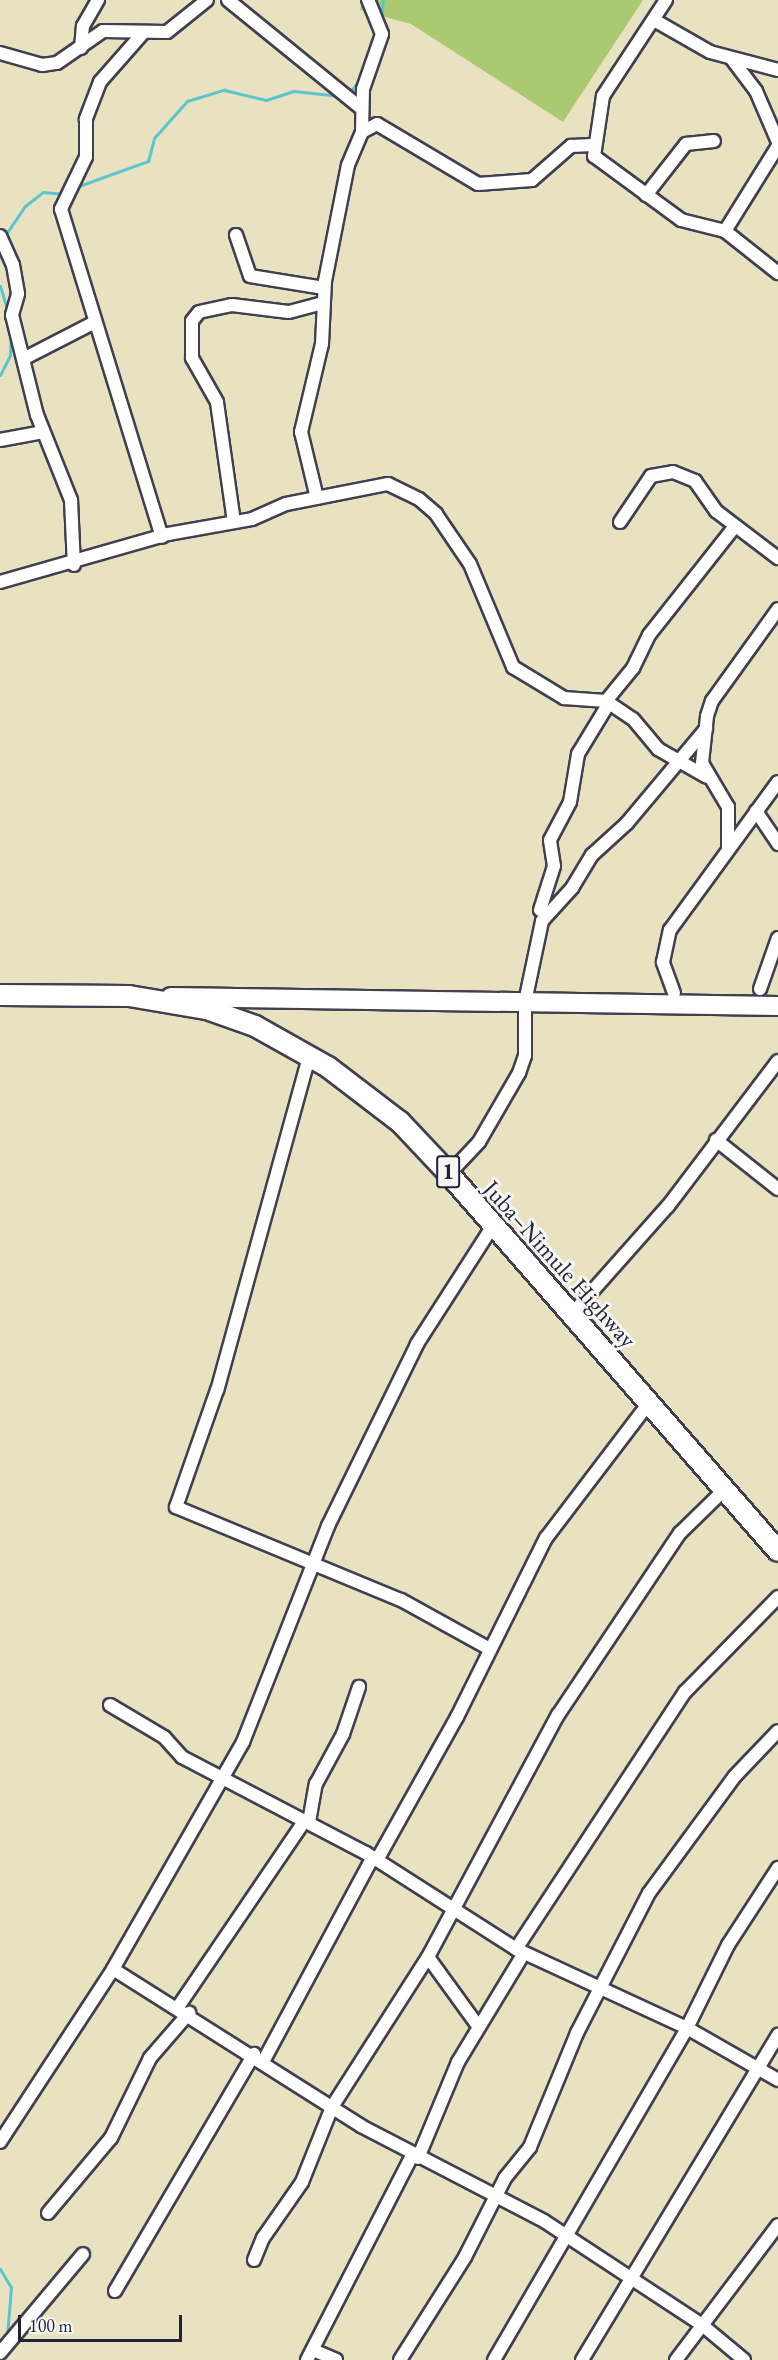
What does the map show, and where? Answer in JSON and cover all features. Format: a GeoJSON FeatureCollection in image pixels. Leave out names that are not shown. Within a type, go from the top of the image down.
{"type":"FeatureCollection","features":[{"type":"Feature","properties":{"kind":"main road","name":"Juba–Nimule Highway"},"geometry":{"type":"LineString","coordinates":[[0,995],[129,996],[207,1009],[255,1026],[309,1057],[400,1122],[449,1174],[492,1227],[572,1314],[778,1551]]}},
{"type":"Feature","properties":{"kind":"main road"},"geometry":{"type":"LineString","coordinates":[[129,996],[778,1006]]}},
{"type":"Feature","properties":{"kind":"street"},"geometry":{"type":"LineString","coordinates":[[81,48],[83,27],[98,0]]}},
{"type":"Feature","properties":{"kind":"street"},"geometry":{"type":"LineString","coordinates":[[0,53],[42,65],[81,48],[103,31],[122,27],[143,33],[166,32],[207,0]]}},
{"type":"Feature","properties":{"kind":"street"},"geometry":{"type":"LineString","coordinates":[[228,0],[362,109]]}},
{"type":"Feature","properties":{"kind":"street"},"geometry":{"type":"LineString","coordinates":[[317,498],[301,435],[322,344],[324,288],[348,165],[362,132],[363,89],[382,34],[368,0]]}},
{"type":"Feature","properties":{"kind":"street"},"geometry":{"type":"LineString","coordinates":[[666,0],[603,96],[592,145],[598,163],[681,220],[725,231],[778,273]]}},
{"type":"Feature","properties":{"kind":"street"},"geometry":{"type":"LineString","coordinates":[[654,20],[700,47],[778,70]]}},
{"type":"Feature","properties":{"kind":"street"},"geometry":{"type":"LineString","coordinates":[[143,33],[100,82],[86,118],[86,157],[61,209],[162,537]]}},
{"type":"Feature","properties":{"kind":"street"},"geometry":{"type":"LineString","coordinates":[[725,231],[778,144],[756,91],[731,58]]}},
{"type":"Feature","properties":{"kind":"street"},"geometry":{"type":"LineString","coordinates":[[362,132],[377,124],[478,184],[532,180],[572,146],[592,145]]}},
{"type":"Feature","properties":{"kind":"street"},"geometry":{"type":"LineString","coordinates":[[646,195],[686,144],[714,141]]}},
{"type":"Feature","properties":{"kind":"street"},"geometry":{"type":"LineString","coordinates":[[0,236],[13,265],[18,294],[12,315],[43,432],[71,500],[74,565]]}},
{"type":"Feature","properties":{"kind":"street"},"geometry":{"type":"LineString","coordinates":[[236,236],[250,276],[324,288]]}},
{"type":"Feature","properties":{"kind":"street"},"geometry":{"type":"LineString","coordinates":[[234,522],[217,402],[192,358],[192,321],[199,312],[232,305],[289,312],[322,303]]}},
{"type":"Feature","properties":{"kind":"street"},"geometry":{"type":"LineString","coordinates":[[25,358],[95,322]]}},
{"type":"Feature","properties":{"kind":"street"},"geometry":{"type":"LineString","coordinates":[[0,440],[43,432]]}},
{"type":"Feature","properties":{"kind":"street"},"geometry":{"type":"LineString","coordinates":[[620,522],[651,476],[663,471],[695,481],[735,526],[778,558]]}},
{"type":"Feature","properties":{"kind":"street"},"geometry":{"type":"LineString","coordinates":[[0,582],[74,565],[162,537],[234,522],[317,498],[388,484],[425,502],[470,564],[513,667],[564,698],[608,702],[677,762],[707,777]]}},
{"type":"Feature","properties":{"kind":"street"},"geometry":{"type":"LineString","coordinates":[[540,910],[554,866],[550,840],[570,801],[578,754],[608,702],[633,668],[649,635],[735,526]]}},
{"type":"Feature","properties":{"kind":"street"},"geometry":{"type":"LineString","coordinates":[[728,847],[728,807],[707,777],[701,751],[712,701],[778,609]]}},
{"type":"Feature","properties":{"kind":"street"},"geometry":{"type":"LineString","coordinates":[[449,1174],[479,1142],[519,1073],[525,1056],[525,1002],[542,921],[572,888],[592,855],[706,729]]}},
{"type":"Feature","properties":{"kind":"street"},"geometry":{"type":"LineString","coordinates":[[674,993],[663,949],[680,910],[778,782]]}},
{"type":"Feature","properties":{"kind":"street"},"geometry":{"type":"LineString","coordinates":[[756,811],[778,844]]}},
{"type":"Feature","properties":{"kind":"street"},"geometry":{"type":"LineString","coordinates":[[760,989],[778,938]]}},
{"type":"Feature","properties":{"kind":"street"},"geometry":{"type":"LineString","coordinates":[[309,1057],[217,1390],[176,1507],[401,1600],[488,1648]]}},
{"type":"Feature","properties":{"kind":"street"},"geometry":{"type":"LineString","coordinates":[[572,1314],[668,1206],[778,1061]]}},
{"type":"Feature","properties":{"kind":"street"},"geometry":{"type":"LineString","coordinates":[[716,1140],[778,1188]]}},
{"type":"Feature","properties":{"kind":"street"},"geometry":{"type":"LineString","coordinates":[[0,2142],[113,1969],[223,1779],[274,1672],[314,1564],[417,1344],[492,1227]]}},
{"type":"Feature","properties":{"kind":"street"},"geometry":{"type":"LineString","coordinates":[[114,2290],[259,2057],[457,1717],[488,1648],[546,1538],[649,1403]]}},
{"type":"Feature","properties":{"kind":"street"},"geometry":{"type":"LineString","coordinates":[[254,2260],[263,2238],[302,2182],[332,2107],[428,1957],[558,1715],[680,1533],[724,1490]]}},
{"type":"Feature","properties":{"kind":"street"},"geometry":{"type":"LineString","coordinates":[[336,2360],[310,2355],[415,2157],[478,2026],[520,1951],[685,1692],[778,1597]]}},
{"type":"Feature","properties":{"kind":"street"},"geometry":{"type":"LineString","coordinates":[[178,2007],[307,1821],[316,1784],[343,1734],[359,1687]]}},
{"type":"Feature","properties":{"kind":"street"},"geometry":{"type":"LineString","coordinates":[[110,1705],[164,1737],[182,1757],[375,1858],[520,1951],[687,2028],[758,2065],[778,2080]]}},
{"type":"Feature","properties":{"kind":"street"},"geometry":{"type":"LineString","coordinates":[[400,2360],[465,2257],[496,2195],[541,2128],[600,1986],[686,1837],[778,1731]]}},
{"type":"Feature","properties":{"kind":"street"},"geometry":{"type":"LineString","coordinates":[[494,2360],[687,2028],[728,1945],[778,1868]]}},
{"type":"Feature","properties":{"kind":"street"},"geometry":{"type":"LineString","coordinates":[[428,1957],[478,2026]]}},
{"type":"Feature","properties":{"kind":"street"},"geometry":{"type":"LineString","coordinates":[[113,1969],[189,2013],[332,2107],[415,2157],[496,2195],[566,2236],[701,2325],[744,2360]]}},
{"type":"Feature","properties":{"kind":"street"},"geometry":{"type":"LineString","coordinates":[[48,2212],[111,2138],[150,2058],[189,2013]]}},
{"type":"Feature","properties":{"kind":"street"},"geometry":{"type":"LineString","coordinates":[[582,2360],[778,2035]]}},
{"type":"Feature","properties":{"kind":"street"},"geometry":{"type":"LineString","coordinates":[[676,2360],[778,2225]]}},
{"type":"Feature","properties":{"kind":"street"},"geometry":{"type":"LineString","coordinates":[[0,2353],[83,2254]]}},
{"type":"Feature","properties":{"kind":"green space"},"geometry":{"type":"Polygon","coordinates":[[[362,0],[643,0],[563,122],[411,24],[360,10],[362,0]]]}},
{"type":"Feature","properties":{"kind":"waterway"},"geometry":{"type":"LineString","coordinates":[[381,18],[383,0]]}},
{"type":"Feature","properties":{"kind":"waterway"},"geometry":{"type":"LineString","coordinates":[[349,93],[360,80]]}},
{"type":"Feature","properties":{"kind":"waterway"},"geometry":{"type":"LineString","coordinates":[[76,187],[148,161],[154,138],[187,101],[224,90],[266,100],[294,91],[340,96]]}},
{"type":"Feature","properties":{"kind":"waterway"},"geometry":{"type":"LineString","coordinates":[[4,237],[25,206],[43,192],[65,194]]}},
{"type":"Feature","properties":{"kind":"waterway"},"geometry":{"type":"LineString","coordinates":[[0,286],[8,313]]}},
{"type":"Feature","properties":{"kind":"waterway"},"geometry":{"type":"LineString","coordinates":[[0,375],[10,355],[11,331]]}},
{"type":"Feature","properties":{"kind":"waterway"},"geometry":{"type":"LineString","coordinates":[[0,2269],[11,2287],[7,2336]]}}]}
